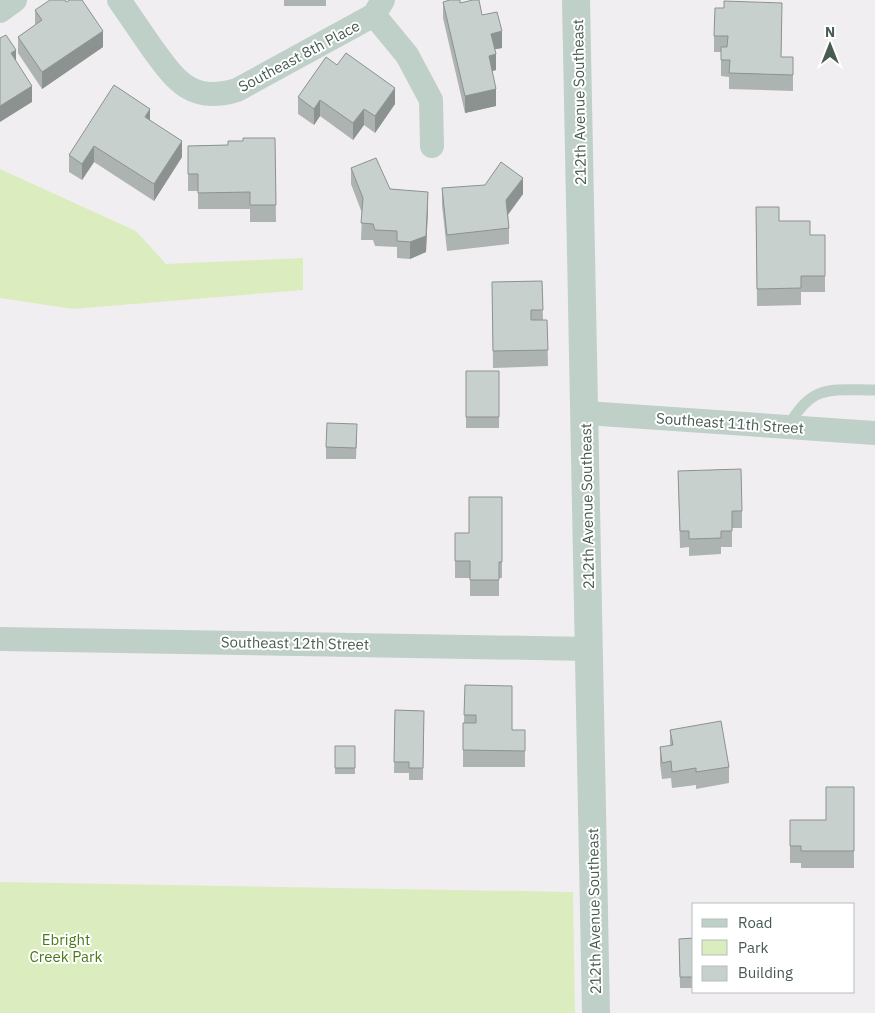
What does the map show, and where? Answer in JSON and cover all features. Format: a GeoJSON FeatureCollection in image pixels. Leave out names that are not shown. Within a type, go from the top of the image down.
{"type":"FeatureCollection","features":[{"type":"Feature","properties":{"kind":"street"},"geometry":{"type":"LineString","coordinates":[[0,11],[15,0]]}},
{"type":"Feature","properties":{"kind":"street","name":"Southeast 8th Place"},"geometry":{"type":"LineString","coordinates":[[119,0],[174,78],[189,90],[205,94],[222,95],[237,90],[379,7]]}},
{"type":"Feature","properties":{"kind":"street","name":"212th Avenue Southeast"},"geometry":{"type":"LineString","coordinates":[[576,0],[586,413],[596,1013]]}},
{"type":"Feature","properties":{"kind":"street"},"geometry":{"type":"LineString","coordinates":[[379,7],[431,100],[432,146]]}},
{"type":"Feature","properties":{"kind":"street","name":"Southeast 11th Street"},"geometry":{"type":"LineString","coordinates":[[586,413],[875,433]]}},
{"type":"Feature","properties":{"kind":"street","name":"Southeast 12th Street"},"geometry":{"type":"LineString","coordinates":[[0,639],[590,649]]}},
{"type":"Feature","properties":{"kind":"lane"},"geometry":{"type":"LineString","coordinates":[[788,427],[800,407],[820,392],[828,390],[875,390]]}},
{"type":"Feature","properties":{"kind":"green space"},"geometry":{"type":"Polygon","coordinates":[[[0,169],[136,231],[166,264],[303,258],[303,290],[73,309],[0,298],[0,169]]]}},
{"type":"Feature","properties":{"kind":"green space","name":"Ebright Creek Park"},"geometry":{"type":"Polygon","coordinates":[[[0,882],[573,892],[575,1013],[0,1013],[0,882]]]}},
{"type":"Feature","properties":{"kind":"building"},"geometry":{"type":"Polygon","coordinates":[[[50,0],[65,0],[66,2],[82,0],[103,31],[42,72],[18,37],[42,20],[35,10],[50,0]]]}},
{"type":"Feature","properties":{"kind":"building"},"geometry":{"type":"Polygon","coordinates":[[[460,0],[460,3],[479,0],[482,15],[497,12],[502,31],[491,34],[496,54],[489,56],[496,89],[465,96],[443,2],[460,0]]]}},
{"type":"Feature","properties":{"kind":"building"},"geometry":{"type":"Polygon","coordinates":[[[724,1],[782,3],[781,57],[793,57],[793,75],[729,73],[730,60],[721,60],[721,47],[727,47],[728,36],[714,36],[715,8],[724,8],[724,1]]]}},
{"type":"Feature","properties":{"kind":"building"},"geometry":{"type":"Polygon","coordinates":[[[6,35],[16,50],[11,53],[32,86],[0,106],[0,38],[6,35]]]}},
{"type":"Feature","properties":{"kind":"building"},"geometry":{"type":"Polygon","coordinates":[[[346,53],[395,88],[375,116],[364,109],[353,123],[320,100],[314,109],[298,97],[326,57],[337,65],[346,53]]]}},
{"type":"Feature","properties":{"kind":"building"},"geometry":{"type":"Polygon","coordinates":[[[114,85],[150,109],[145,117],[182,141],[154,184],[94,146],[82,164],[69,155],[114,85]]]}},
{"type":"Feature","properties":{"kind":"building"},"geometry":{"type":"Polygon","coordinates":[[[243,138],[275,138],[276,205],[250,205],[250,192],[198,193],[198,174],[188,174],[188,146],[228,145],[228,141],[243,141],[243,138]]]}},
{"type":"Feature","properties":{"kind":"building"},"geometry":{"type":"Polygon","coordinates":[[[376,158],[390,189],[428,192],[426,236],[410,242],[397,241],[397,231],[375,230],[373,224],[361,223],[363,198],[351,168],[376,158]]]}},
{"type":"Feature","properties":{"kind":"building"},"geometry":{"type":"Polygon","coordinates":[[[501,162],[523,178],[506,200],[509,228],[447,235],[442,188],[485,185],[501,162]]]}},
{"type":"Feature","properties":{"kind":"building"},"geometry":{"type":"Polygon","coordinates":[[[756,207],[779,207],[779,221],[810,221],[810,235],[825,235],[825,276],[801,276],[801,288],[757,289],[756,207]]]}},
{"type":"Feature","properties":{"kind":"building"},"geometry":{"type":"Polygon","coordinates":[[[542,281],[543,310],[531,310],[531,320],[547,320],[548,350],[493,351],[492,282],[542,281]]]}},
{"type":"Feature","properties":{"kind":"building"},"geometry":{"type":"Polygon","coordinates":[[[466,371],[499,371],[499,417],[466,417],[466,371]]]}},
{"type":"Feature","properties":{"kind":"building"},"geometry":{"type":"Polygon","coordinates":[[[327,423],[357,424],[356,448],[326,447],[327,423]]]}},
{"type":"Feature","properties":{"kind":"building"},"geometry":{"type":"Polygon","coordinates":[[[741,469],[742,511],[732,511],[732,531],[721,531],[721,538],[689,539],[689,531],[680,531],[678,471],[741,469]]]}},
{"type":"Feature","properties":{"kind":"building"},"geometry":{"type":"Polygon","coordinates":[[[469,497],[502,497],[502,562],[499,562],[499,580],[470,580],[470,561],[455,561],[455,533],[469,533],[469,497]]]}},
{"type":"Feature","properties":{"kind":"building"},"geometry":{"type":"Polygon","coordinates":[[[465,685],[512,686],[512,730],[525,730],[525,751],[463,750],[463,723],[476,723],[476,715],[464,715],[465,685]]]}},
{"type":"Feature","properties":{"kind":"building"},"geometry":{"type":"Polygon","coordinates":[[[395,710],[424,711],[423,768],[409,768],[409,762],[394,762],[395,710]]]}},
{"type":"Feature","properties":{"kind":"building"},"geometry":{"type":"Polygon","coordinates":[[[721,721],[729,767],[696,772],[696,768],[672,772],[671,761],[662,763],[660,747],[673,745],[670,730],[721,721]]]}},
{"type":"Feature","properties":{"kind":"building"},"geometry":{"type":"Polygon","coordinates":[[[335,746],[355,746],[355,768],[335,768],[335,746]]]}},
{"type":"Feature","properties":{"kind":"building"},"geometry":{"type":"Polygon","coordinates":[[[826,787],[854,787],[854,851],[801,851],[801,846],[790,846],[790,820],[826,820],[826,787]]]}},
{"type":"Feature","properties":{"kind":"building"},"geometry":{"type":"Polygon","coordinates":[[[692,938],[692,977],[680,977],[679,939],[692,938]]]}}]}
